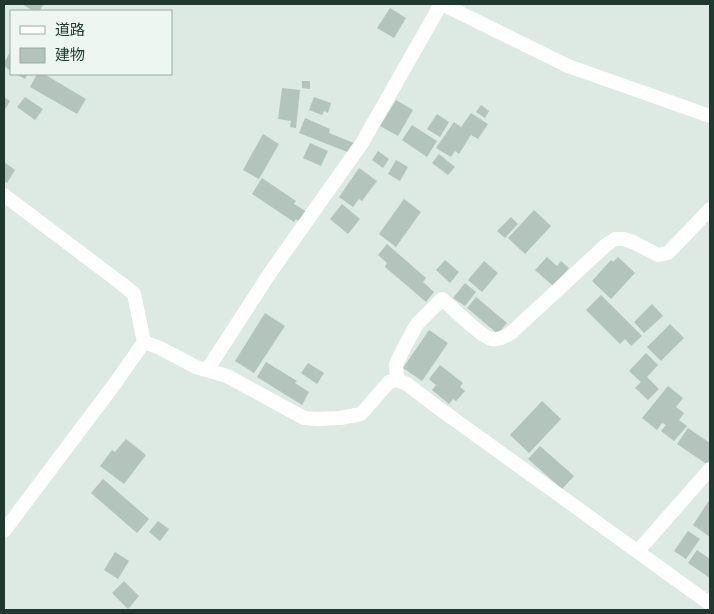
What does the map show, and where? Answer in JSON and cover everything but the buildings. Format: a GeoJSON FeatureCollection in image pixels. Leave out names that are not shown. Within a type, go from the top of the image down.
{"type":"FeatureCollection","features":[{"type":"Feature","properties":{"kind":"street"},"geometry":{"type":"LineString","coordinates":[[207,370],[270,273],[362,143],[441,4],[568,66],[710,116]]}},
{"type":"Feature","properties":{"kind":"street"},"geometry":{"type":"LineString","coordinates":[[4,195],[134,294],[144,342],[4,531]]}},
{"type":"Feature","properties":{"kind":"street"},"geometry":{"type":"LineString","coordinates":[[397,380],[396,364],[407,342],[417,324],[442,299],[480,332],[491,338],[501,339],[511,333],[606,245],[615,239],[633,242],[658,255],[668,253],[710,209]]}},
{"type":"Feature","properties":{"kind":"street"},"geometry":{"type":"LineString","coordinates":[[144,342],[196,367],[227,376],[304,418],[340,418],[361,414],[389,382],[397,380],[407,384],[710,604]]}},
{"type":"Feature","properties":{"kind":"street"},"geometry":{"type":"LineString","coordinates":[[638,551],[710,468]]}}]}
